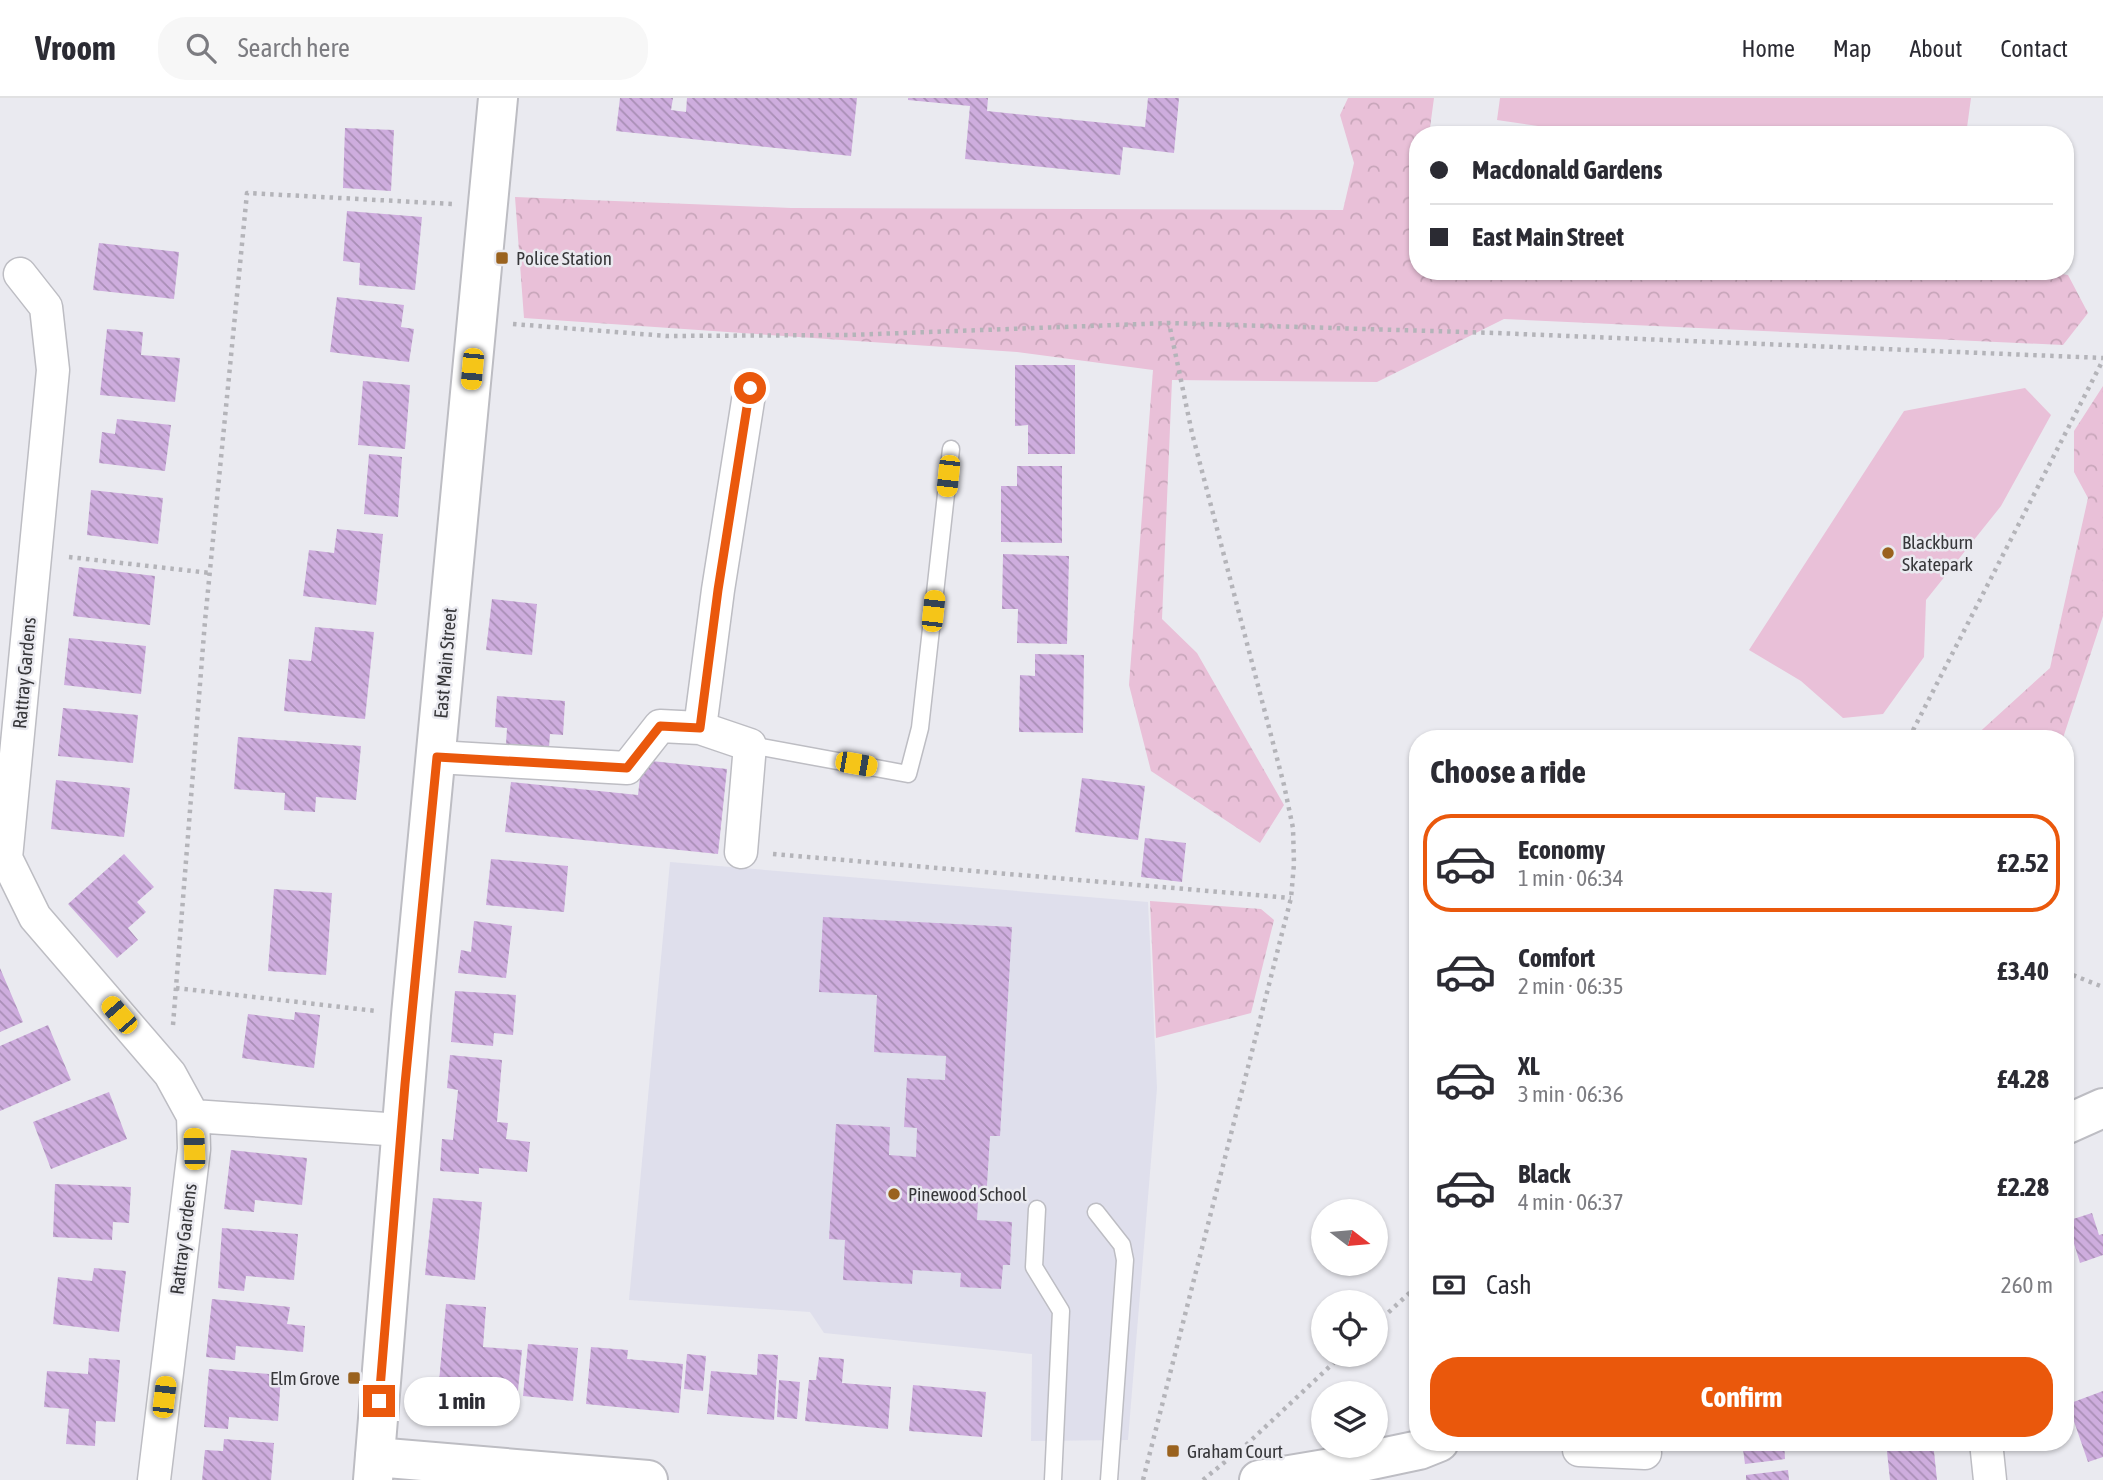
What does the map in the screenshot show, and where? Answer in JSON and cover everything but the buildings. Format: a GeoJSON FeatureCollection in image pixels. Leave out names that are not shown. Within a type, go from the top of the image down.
{"type":"FeatureCollection","features":[{"type":"Feature","properties":{"kind":"main road","name":"East Main Street"},"geometry":{"type":"LineString","coordinates":[[374,1468],[411,1015],[498,98]]}},
{"type":"Feature","properties":{"kind":"main road"},"geometry":{"type":"LineString","coordinates":[[2074,1121],[2103,1108]]}},
{"type":"Feature","properties":{"kind":"main road"},"geometry":{"type":"LineString","coordinates":[[1243,1462],[1271,1480],[1414,1451]]}},
{"type":"Feature","properties":{"kind":"main road"},"geometry":{"type":"LineString","coordinates":[[374,1468],[648,1480]]}},
{"type":"Feature","properties":{"kind":"street","name":"Rattray Gardens"},"geometry":{"type":"LineString","coordinates":[[19,274],[46,307],[53,369],[6,858],[36,917],[170,1074],[193,1116],[194,1149],[154,1480]]}},
{"type":"Feature","properties":{"kind":"street"},"geometry":{"type":"LineString","coordinates":[[700,728],[718,590],[750,388]]}},
{"type":"Feature","properties":{"kind":"street"},"geometry":{"type":"LineString","coordinates":[[437,757],[627,768],[660,726],[700,728],[750,745],[741,852]]}},
{"type":"Feature","properties":{"kind":"street"},"geometry":{"type":"LineString","coordinates":[[193,1116],[401,1130]]}},
{"type":"Feature","properties":{"kind":"street"},"geometry":{"type":"LineString","coordinates":[[1588,1451],[1649,1458]]}},
{"type":"Feature","properties":{"kind":"street"},"geometry":{"type":"LineString","coordinates":[[1987,1451],[1990,1480]]}},
{"type":"Feature","properties":{"kind":"lane"},"geometry":{"type":"LineString","coordinates":[[750,745],[908,774],[920,728],[951,449]]}},
{"type":"Feature","properties":{"kind":"lane"},"geometry":{"type":"LineString","coordinates":[[1037,1209],[1034,1267],[1061,1311],[1054,1480]]}},
{"type":"Feature","properties":{"kind":"lane"},"geometry":{"type":"LineString","coordinates":[[1096,1212],[1122,1245],[1125,1260],[1109,1480]]}},
{"type":"Feature","properties":{"kind":"path"},"geometry":{"type":"LineString","coordinates":[[170,1074],[210,573],[247,192],[488,206]]}},
{"type":"Feature","properties":{"kind":"path"},"geometry":{"type":"LineString","coordinates":[[477,322],[667,336],[849,335],[1169,323],[1483,332],[2103,359],[1913,730]]}},
{"type":"Feature","properties":{"kind":"path"},"geometry":{"type":"LineString","coordinates":[[1143,1480],[1291,898],[1294,864],[1293,828],[1284,785],[1192,433],[1169,323]]}},
{"type":"Feature","properties":{"kind":"path"},"geometry":{"type":"LineString","coordinates":[[35,553],[210,573]]}},
{"type":"Feature","properties":{"kind":"path"},"geometry":{"type":"LineString","coordinates":[[741,852],[1291,898]]}},
{"type":"Feature","properties":{"kind":"path"},"geometry":{"type":"LineString","coordinates":[[2074,976],[2103,987]]}},
{"type":"Feature","properties":{"kind":"path"},"geometry":{"type":"LineString","coordinates":[[176,988],[411,1015]]}},
{"type":"Feature","properties":{"kind":"path"},"geometry":{"type":"LineString","coordinates":[[1388,1313],[1409,1293]]}},
{"type":"Feature","properties":{"kind":"path"},"geometry":{"type":"LineString","coordinates":[[1203,1480],[1243,1462],[1331,1367]]}},
{"type":"Feature","properties":{"kind":"shaded area","name":"Pinewood School"},"geometry":{"type":"Polygon","coordinates":[[[670,862],[1148,902],[1157,1088],[1128,1440],[1031,1441],[1032,1354],[824,1333],[810,1312],[629,1300],[670,862]]]}},
{"type":"Feature","properties":{"kind":"green space"},"geometry":{"type":"Polygon","coordinates":[[[1348,98],[1434,98],[1430,126],[1409,126],[1409,280],[2071,280],[2088,313],[2063,345],[1504,319],[1377,382],[1172,380],[1162,619],[1197,653],[1284,805],[1260,843],[1151,771],[1129,685],[1153,370],[1017,352],[524,318],[515,197],[791,208],[1343,210],[1354,163],[1340,115],[1348,98]]]}},
{"type":"Feature","properties":{"kind":"green space"},"geometry":{"type":"Polygon","coordinates":[[[1500,98],[1971,98],[1967,126],[1539,126],[1497,120],[1500,98]]]}},
{"type":"Feature","properties":{"kind":"green space"},"geometry":{"type":"Polygon","coordinates":[[[2103,386],[2103,616],[2066,730],[1982,730],[2050,668],[2088,498],[2074,472],[2074,431],[2103,386]]]}},
{"type":"Feature","properties":{"kind":"green space","name":"Blackburn Skatepark"},"geometry":{"type":"Polygon","coordinates":[[[2025,388],[2051,415],[2001,506],[1926,600],[1924,657],[1883,714],[1843,718],[1801,681],[1749,650],[1904,411],[2025,388]]]}},
{"type":"Feature","properties":{"kind":"green space"},"geometry":{"type":"Polygon","coordinates":[[[1150,901],[1261,909],[1274,920],[1251,1013],[1156,1038],[1150,901]]]}},
{"type":"Feature","properties":{"kind":"place","name":"Police Station"},"geometry":{"type":"Point","coordinates":[502,258]}},
{"type":"Feature","properties":{"kind":"place","name":"Blackburn Skatepark"},"geometry":{"type":"Point","coordinates":[1888,553]}},
{"type":"Feature","properties":{"kind":"place","name":"Pinewood School"},"geometry":{"type":"Point","coordinates":[894,1194]}},
{"type":"Feature","properties":{"kind":"place","name":"Elm Grove"},"geometry":{"type":"Point","coordinates":[354,1378]}},
{"type":"Feature","properties":{"kind":"place","name":"Graham Court"},"geometry":{"type":"Point","coordinates":[1173,1451]}},
{"type":"Feature","properties":{"kind":"route"},"geometry":{"type":"LineString","coordinates":[[379,1401],[405,1084],[437,757],[627,768],[660,726],[700,728],[718,590],[750,388]]}}]}
